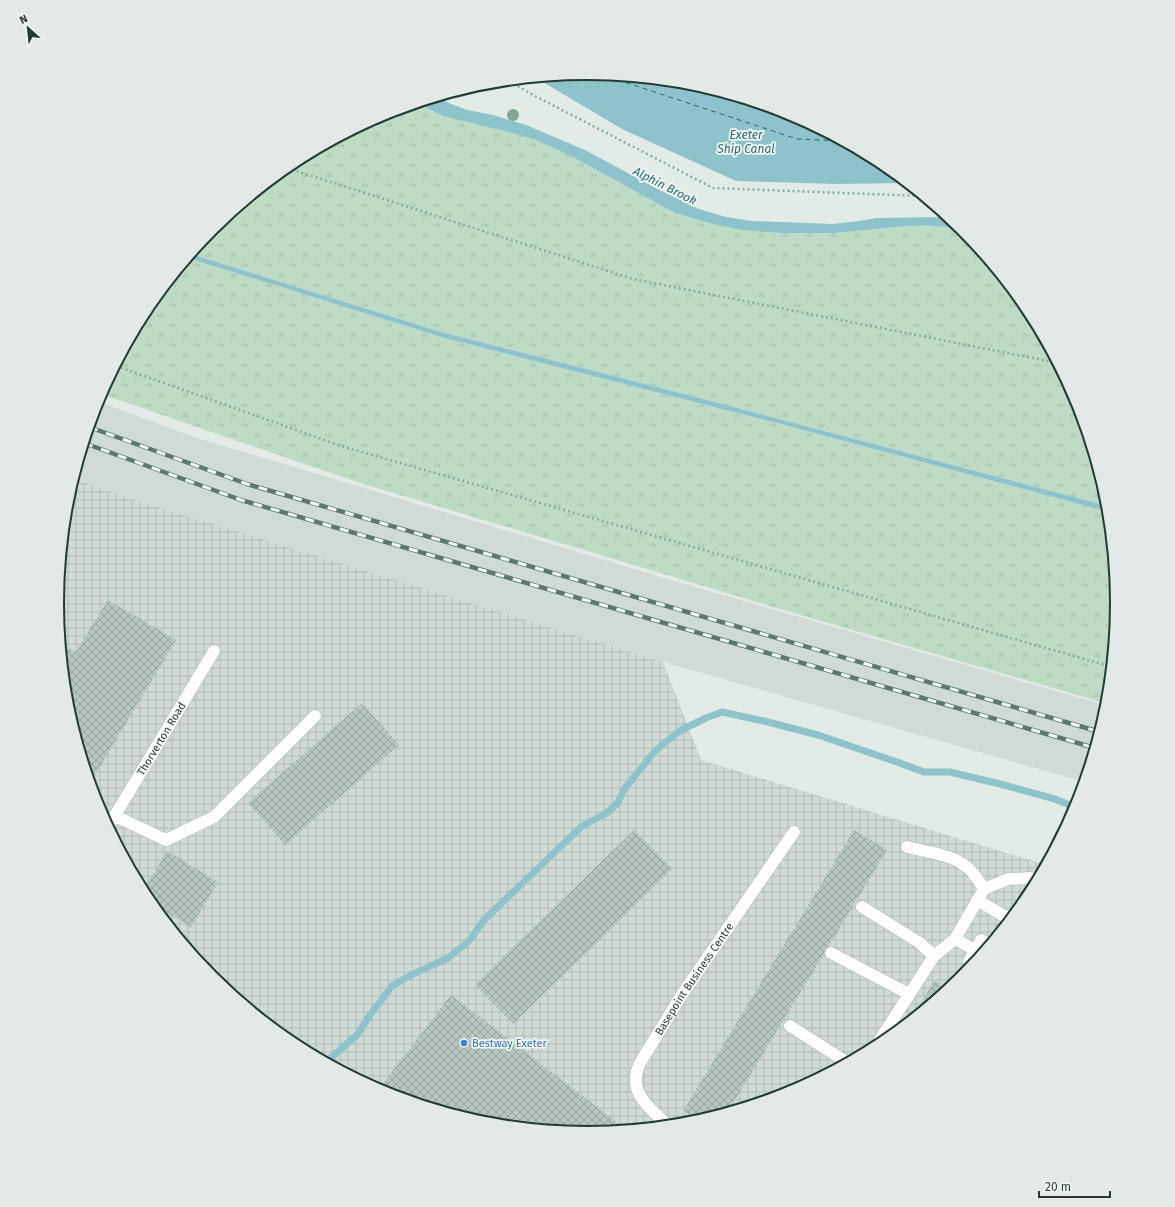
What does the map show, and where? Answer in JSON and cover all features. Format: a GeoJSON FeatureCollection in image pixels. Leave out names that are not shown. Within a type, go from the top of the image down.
{"type":"FeatureCollection","features":[{"type":"Feature","properties":{"kind":"street","name":"Thorverton Road"},"geometry":{"type":"LineString","coordinates":[[112,822],[214,651]]}},
{"type":"Feature","properties":{"kind":"street"},"geometry":{"type":"LineString","coordinates":[[112,822],[166,840],[214,816],[315,716]]}},
{"type":"Feature","properties":{"kind":"street","name":"Basepoint Business Centre"},"geometry":{"type":"LineString","coordinates":[[664,1122],[650,1109],[640,1097],[635,1074],[640,1063],[682,996],[794,832]]}},
{"type":"Feature","properties":{"kind":"street"},"geometry":{"type":"LineString","coordinates":[[907,846],[926,852],[947,856],[960,863],[972,872],[984,889]]}},
{"type":"Feature","properties":{"kind":"street"},"geometry":{"type":"LineString","coordinates":[[882,1036],[934,956],[955,939],[984,889],[1008,879],[1033,879]]}},
{"type":"Feature","properties":{"kind":"street"},"geometry":{"type":"LineString","coordinates":[[977,900],[1006,917]]}},
{"type":"Feature","properties":{"kind":"street"},"geometry":{"type":"LineString","coordinates":[[862,907],[920,943],[934,956]]}},
{"type":"Feature","properties":{"kind":"street"},"geometry":{"type":"LineString","coordinates":[[955,939],[975,950]]}},
{"type":"Feature","properties":{"kind":"street"},"geometry":{"type":"LineString","coordinates":[[970,961],[981,940],[986,943]]}},
{"type":"Feature","properties":{"kind":"street"},"geometry":{"type":"LineString","coordinates":[[831,953],[909,994]]}},
{"type":"Feature","properties":{"kind":"street"},"geometry":{"type":"LineString","coordinates":[[790,1026],[843,1060]]}},
{"type":"Feature","properties":{"kind":"path"},"geometry":{"type":"LineString","coordinates":[[515,85],[713,188],[915,196]]}},
{"type":"Feature","properties":{"kind":"path"},"geometry":{"type":"LineString","coordinates":[[294,170],[633,279],[1052,362]]}},
{"type":"Feature","properties":{"kind":"path"},"geometry":{"type":"LineString","coordinates":[[120,368],[341,446],[1107,667]]}},
{"type":"Feature","properties":{"kind":"shaded area"},"geometry":{"type":"Polygon","coordinates":[[[104,404],[197,438],[668,579],[1101,704],[1101,706],[1093,739],[1080,781],[663,662],[135,500],[79,481],[92,435],[104,404]]]}},
{"type":"Feature","properties":{"kind":"shaded area"},"geometry":{"type":"Polygon","coordinates":[[[79,481],[135,500],[663,662],[701,760],[1042,864],[1023,894],[981,949],[958,974],[933,997],[878,1039],[849,1057],[788,1087],[756,1099],[690,1117],[656,1123],[588,1127],[553,1126],[519,1123],[485,1117],[419,1099],[387,1087],[326,1057],[297,1039],[269,1019],[217,974],[172,922],[152,894],[118,835],[92,772],[74,706],[68,672],[64,604],[65,569],[68,535],[79,481]]]}},
{"type":"Feature","properties":{"kind":"green space"},"geometry":{"type":"Polygon","coordinates":[[[424,106],[443,116],[536,140],[571,156],[675,213],[705,222],[782,233],[836,233],[918,225],[952,227],[981,258],[1003,285],[1041,342],[1071,403],[1083,435],[1102,504],[692,396],[441,332],[196,256],[217,233],[242,210],[297,168],[356,134],[387,120],[424,106]]]}},
{"type":"Feature","properties":{"kind":"green space"},"geometry":{"type":"Polygon","coordinates":[[[193,259],[448,339],[777,423],[1103,510],[1107,535],[1111,604],[1107,672],[1102,702],[780,609],[357,482],[107,396],[134,342],[152,313],[193,259]]]}},
{"type":"Feature","properties":{"kind":"water","name":"Exeter Ship Canal"},"geometry":{"type":"Polygon","coordinates":[[[588,80],[656,84],[723,98],[788,120],[819,134],[849,150],[899,183],[837,184],[736,181],[622,129],[543,82],[588,80]]]}},
{"type":"Feature","properties":{"kind":"water"},"geometry":{"type":"Polygon","coordinates":[[[443,101],[467,110],[493,115],[526,125],[585,150],[699,209],[726,217],[752,221],[833,224],[877,218],[941,217],[952,227],[918,225],[836,233],[782,233],[742,230],[705,222],[675,213],[571,156],[536,140],[443,116],[424,106],[443,101]]]}},
{"type":"Feature","properties":{"kind":"water"},"geometry":{"type":"Polygon","coordinates":[[[196,256],[441,332],[692,396],[1102,504],[1103,510],[777,423],[448,339],[193,259],[196,256]]]}},
{"type":"Feature","properties":{"kind":"building"},"geometry":{"type":"Polygon","coordinates":[[[108,600],[176,640],[94,777],[74,706],[68,672],[66,647],[76,652],[108,600]]]}},
{"type":"Feature","properties":{"kind":"building"},"geometry":{"type":"Polygon","coordinates":[[[362,703],[399,745],[285,845],[248,803],[362,703]]]}},
{"type":"Feature","properties":{"kind":"building"},"geometry":{"type":"Polygon","coordinates":[[[634,830],[672,869],[513,1024],[475,985],[634,830]]]}},
{"type":"Feature","properties":{"kind":"building"},"geometry":{"type":"Polygon","coordinates":[[[854,830],[887,850],[731,1107],[692,1117],[683,1111],[854,830]]]}},
{"type":"Feature","properties":{"kind":"building"},"geometry":{"type":"Polygon","coordinates":[[[167,851],[218,882],[191,927],[164,911],[147,885],[167,851]]]}},
{"type":"Feature","properties":{"kind":"building"},"geometry":{"type":"Polygon","coordinates":[[[934,981],[944,987],[933,997],[917,1010],[934,981]]]}},
{"type":"Feature","properties":{"kind":"building","name":"Bestway Exeter"},"geometry":{"type":"Polygon","coordinates":[[[451,995],[622,1126],[553,1126],[519,1123],[452,1109],[419,1099],[382,1085],[451,995]]]}},
{"type":"Feature","properties":{"kind":"waterway"},"geometry":{"type":"LineString","coordinates":[[330,1059],[357,1035],[392,986],[411,975],[448,958],[469,941],[484,920],[582,826],[605,814],[617,804],[625,788],[656,750],[681,730],[722,712],[818,735],[924,772],[950,772],[1055,799],[1070,805]]}},
{"type":"Feature","properties":{"kind":"ferry route"},"geometry":{"type":"LineString","coordinates":[[621,81],[797,139],[831,141]]}},
{"type":"Feature","properties":{"kind":"railway"},"geometry":{"type":"LineString","coordinates":[[94,429],[247,484],[1095,731]]}},
{"type":"Feature","properties":{"kind":"railway"},"geometry":{"type":"LineString","coordinates":[[89,445],[241,500],[1091,747]]}},
{"type":"Feature","properties":{"kind":"place","name":"Bestway Exeter"},"geometry":{"type":"Point","coordinates":[464,1043]}},
{"type":"Feature","properties":{"kind":"water label","name":"Alphin Brook"},"geometry":{"type":"Point","coordinates":[665,186]}}]}
